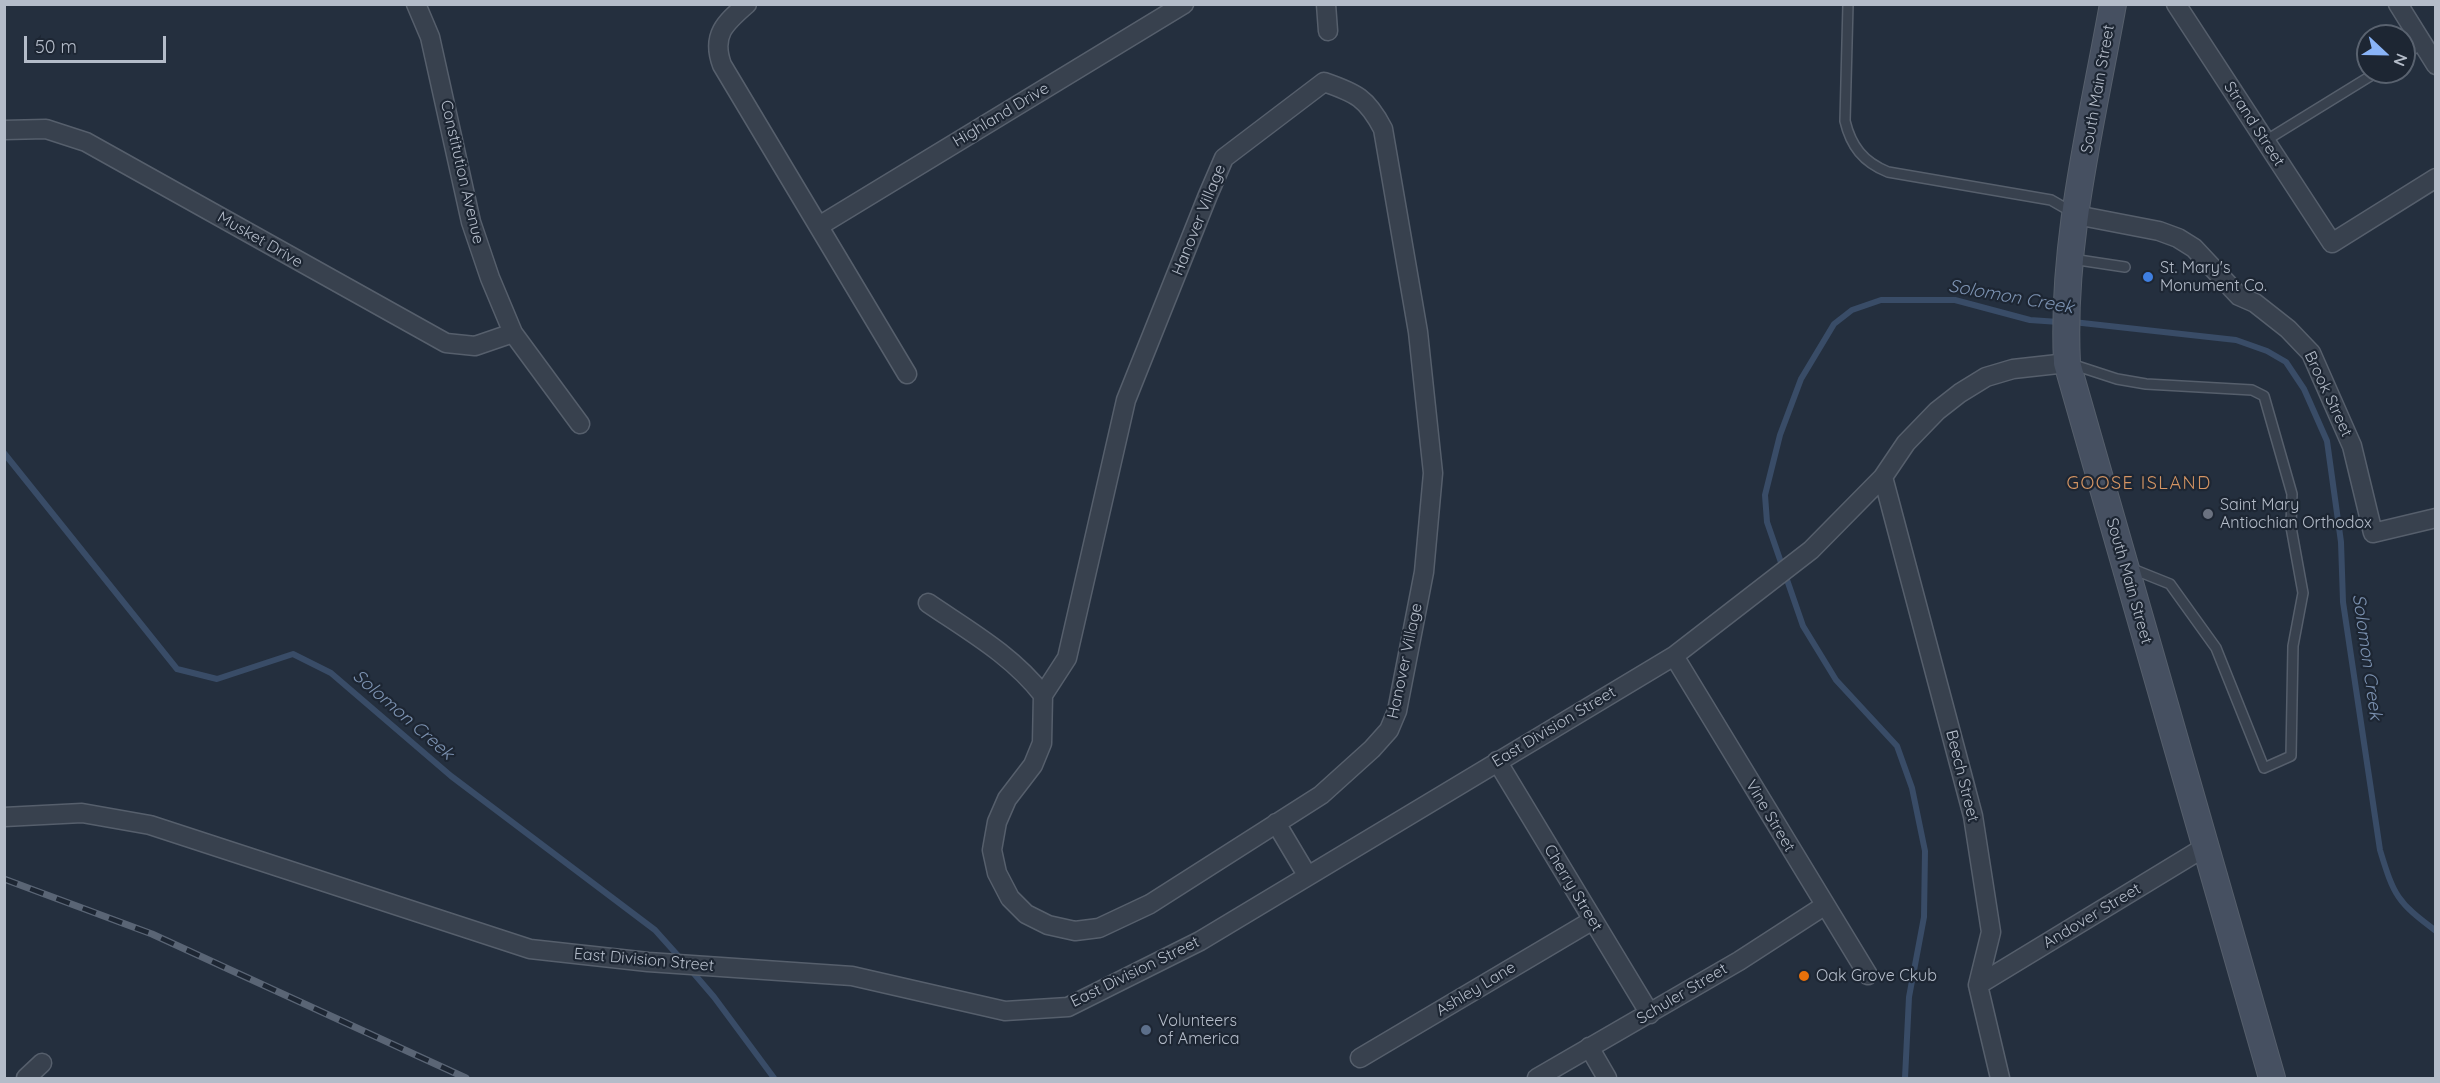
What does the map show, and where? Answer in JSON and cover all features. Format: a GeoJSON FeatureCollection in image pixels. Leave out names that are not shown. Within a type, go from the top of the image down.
{"type":"FeatureCollection","features":[{"type":"Feature","properties":{"kind":"main road","name":"South Main Street"},"geometry":{"type":"LineString","coordinates":[[2113,4],[2070,258],[2066,306],[2067,363],[2272,1078]]}},
{"type":"Feature","properties":{"kind":"street","name":"Constitution Avenue"},"geometry":{"type":"LineString","coordinates":[[416,4],[430,37],[471,222],[490,278],[513,333],[580,424]]}},
{"type":"Feature","properties":{"kind":"street"},"geometry":{"type":"LineString","coordinates":[[747,4],[730,19],[720,33],[716,48],[722,65],[757,127],[907,374]]}},
{"type":"Feature","properties":{"kind":"street","name":"Highland Drive"},"geometry":{"type":"LineString","coordinates":[[819,226],[1184,4]]}},
{"type":"Feature","properties":{"kind":"street"},"geometry":{"type":"LineString","coordinates":[[1326,4],[1328,31]]}},
{"type":"Feature","properties":{"kind":"street","name":"Strand Street"},"geometry":{"type":"LineString","coordinates":[[2176,4],[2332,243],[2436,178]]}},
{"type":"Feature","properties":{"kind":"street"},"geometry":{"type":"LineString","coordinates":[[2398,4],[2436,65]]}},
{"type":"Feature","properties":{"kind":"street","name":"Hanover Village"},"geometry":{"type":"LineString","coordinates":[[1324,82],[1356,93],[1373,110],[1383,129],[1418,332],[1433,473],[1424,572],[1405,676],[1397,711],[1389,730],[1344,777],[1321,795],[1150,904],[1099,928],[1075,931],[1048,925],[1026,914],[1010,898],[997,873],[992,850],[998,822],[1007,798],[1033,765],[1042,743],[1043,695],[1067,658],[1126,400],[1224,158],[1324,82]]}},
{"type":"Feature","properties":{"kind":"street","name":"Musket Drive"},"geometry":{"type":"LineString","coordinates":[[4,130],[46,129],[86,142],[446,343],[476,346],[513,333]]}},
{"type":"Feature","properties":{"kind":"street","name":"Brook Street"},"geometry":{"type":"LineString","coordinates":[[2076,215],[2159,231],[2178,238],[2194,248],[2239,296],[2255,303],[2300,340],[2311,352],[2348,435],[2373,533],[2436,518]]}},
{"type":"Feature","properties":{"kind":"street","name":"East Division Street"},"geometry":{"type":"LineString","coordinates":[[4,818],[82,813],[150,825],[530,949],[648,962],[852,976],[1005,1011],[1068,1007],[1200,941],[1674,656],[1761,586],[1811,550],[1883,477],[1906,443],[1937,411],[1986,377],[2013,369],[2067,363]]}},
{"type":"Feature","properties":{"kind":"street","name":"Beech Street"},"geometry":{"type":"LineString","coordinates":[[1883,477],[1973,816],[1991,932],[1978,985],[2000,1078]]}},
{"type":"Feature","properties":{"kind":"street"},"geometry":{"type":"LineString","coordinates":[[928,603],[1009,657],[1043,695]]}},
{"type":"Feature","properties":{"kind":"street","name":"Vine Street"},"geometry":{"type":"LineString","coordinates":[[1674,656],[1824,906],[1869,975]]}},
{"type":"Feature","properties":{"kind":"street","name":"Cherry Street"},"geometry":{"type":"LineString","coordinates":[[1497,761],[1650,1014]]}},
{"type":"Feature","properties":{"kind":"street"},"geometry":{"type":"LineString","coordinates":[[1276,823],[1307,875]]}},
{"type":"Feature","properties":{"kind":"street","name":"Andover Street"},"geometry":{"type":"LineString","coordinates":[[1978,985],[2205,847]]}},
{"type":"Feature","properties":{"kind":"street","name":"Schuler Street"},"geometry":{"type":"LineString","coordinates":[[1537,1078],[1650,1014],[1824,906]]}},
{"type":"Feature","properties":{"kind":"street","name":"Ashley Lane"},"geometry":{"type":"LineString","coordinates":[[1360,1058],[1593,920]]}},
{"type":"Feature","properties":{"kind":"street"},"geometry":{"type":"LineString","coordinates":[[1589,1047],[1607,1078]]}},
{"type":"Feature","properties":{"kind":"street"},"geometry":{"type":"LineString","coordinates":[[26,1078],[42,1063]]}},
{"type":"Feature","properties":{"kind":"lane"},"geometry":{"type":"LineString","coordinates":[[1848,4],[1845,121],[1849,136],[1859,153],[1873,166],[1888,171],[2052,200],[2076,215]]}},
{"type":"Feature","properties":{"kind":"lane"},"geometry":{"type":"LineString","coordinates":[[2416,48],[2422,44]]}},
{"type":"Feature","properties":{"kind":"lane"},"geometry":{"type":"LineString","coordinates":[[2265,141],[2358,84]]}},
{"type":"Feature","properties":{"kind":"lane"},"geometry":{"type":"LineString","coordinates":[[2070,258],[2125,267]]}},
{"type":"Feature","properties":{"kind":"lane"},"geometry":{"type":"LineString","coordinates":[[2067,363],[2127,381],[2252,390],[2264,396],[2292,494],[2290,527],[2303,593],[2293,646],[2292,756],[2264,768],[2216,648],[2170,584],[2125,566]]}},
{"type":"Feature","properties":{"kind":"waterway","name":"Solomon Creek"},"geometry":{"type":"LineString","coordinates":[[1905,1078],[1909,997],[1924,917],[1925,851],[1912,788],[1897,746],[1836,680],[1803,626],[1767,522],[1765,495],[1780,435],[1801,379],[1834,324],[1852,310],[1881,300],[1955,300],[2030,320],[2059,322]]}},
{"type":"Feature","properties":{"kind":"waterway","name":"Solomon Creek"},"geometry":{"type":"LineString","coordinates":[[2073,322],[2236,340],[2267,351],[2286,362],[2304,389],[2327,441],[2341,542],[2343,602],[2380,850],[2389,878],[2399,897],[2413,913],[2436,931]]}},
{"type":"Feature","properties":{"kind":"waterway","name":"Solomon Creek"},"geometry":{"type":"LineString","coordinates":[[4,453],[177,669],[217,679],[293,654],[331,673],[451,776],[655,930],[681,959]]}},
{"type":"Feature","properties":{"kind":"waterway","name":"Solomon Creek"},"geometry":{"type":"LineString","coordinates":[[690,969],[714,997],[774,1078]]}},
{"type":"Feature","properties":{"kind":"railway"},"geometry":{"type":"LineString","coordinates":[[4,879],[152,934],[466,1078]]}},
{"type":"Feature","properties":{"kind":"place","name":"St. Mary's Monument Co."},"geometry":{"type":"Point","coordinates":[2148,277]}},
{"type":"Feature","properties":{"kind":"place","name":"Saint Mary Antiochian Orthodox"},"geometry":{"type":"Point","coordinates":[2208,514]}},
{"type":"Feature","properties":{"kind":"place","name":"Oak Grove Ckub"},"geometry":{"type":"Point","coordinates":[1804,976]}},
{"type":"Feature","properties":{"kind":"place","name":"Volunteers of America"},"geometry":{"type":"Point","coordinates":[1146,1030]}},
{"type":"Feature","properties":{"kind":"district","name":"GOOSE ISLAND"},"geometry":{"type":"Point","coordinates":[2139,484]}}]}
